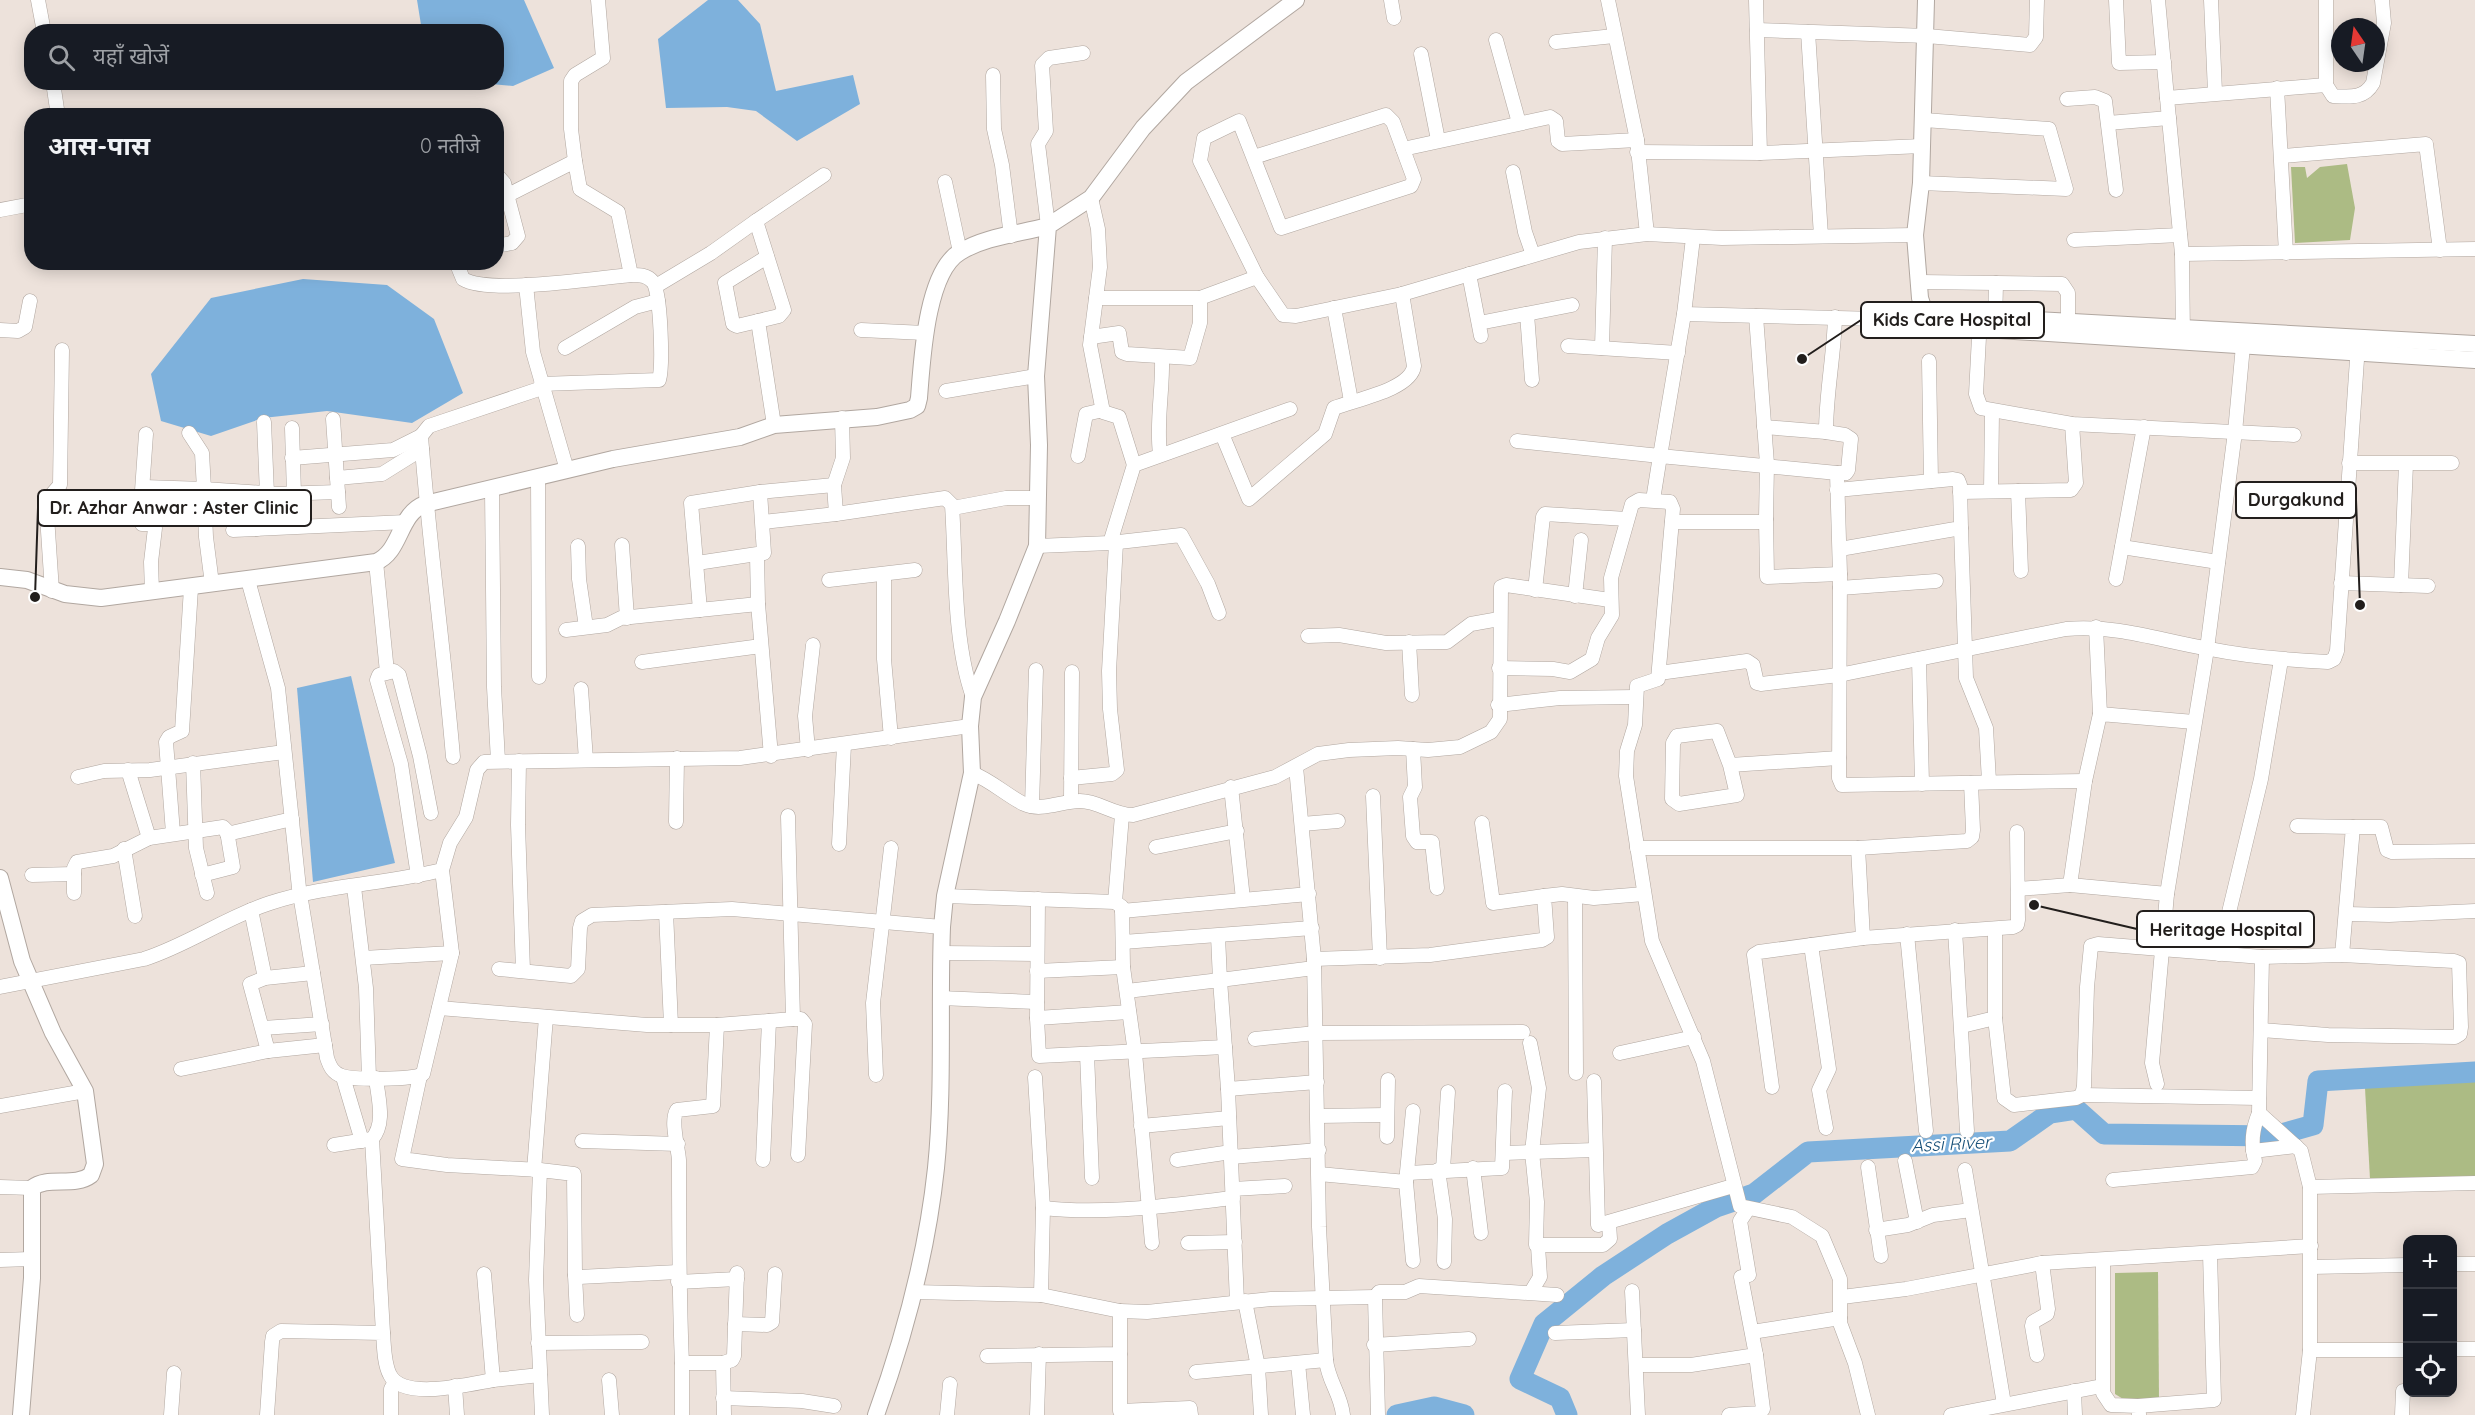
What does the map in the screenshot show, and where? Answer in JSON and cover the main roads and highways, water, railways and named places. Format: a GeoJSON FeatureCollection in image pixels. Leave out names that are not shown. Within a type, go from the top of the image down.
{"type":"FeatureCollection","features":[{"type":"Feature","properties":{"kind":"water"},"geometry":{"type":"Polygon","coordinates":[[[417,0],[524,0],[554,68],[513,86],[504,85],[504,24],[421,24],[417,0]]]}},
{"type":"Feature","properties":{"kind":"water"},"geometry":{"type":"Polygon","coordinates":[[[708,0],[738,0],[760,24],[776,91],[853,75],[860,104],[797,141],[756,111],[727,107],[666,108],[658,39],[708,0]]]}},
{"type":"Feature","properties":{"kind":"water"},"geometry":{"type":"Polygon","coordinates":[[[303,279],[387,285],[434,319],[463,393],[412,423],[327,411],[263,418],[211,436],[161,421],[151,374],[211,298],[303,279]]]}},
{"type":"Feature","properties":{"kind":"water"},"geometry":{"type":"Polygon","coordinates":[[[351,676],[395,863],[313,882],[297,688],[351,676]]]}},
{"type":"Feature","properties":{"kind":"waterway","name":"Assi River"},"geometry":{"type":"LineString","coordinates":[[1567,1415],[1560,1398],[1520,1379],[1544,1324],[1603,1276],[1667,1234],[1716,1207],[1754,1194],[1808,1152],[2010,1141],[2050,1113],[2076,1109],[2104,1134],[2274,1136],[2313,1125],[2318,1081],[2475,1072]]}},
{"type":"Feature","properties":{"kind":"waterway","name":"Assi River"},"geometry":{"type":"LineString","coordinates":[[1397,1415],[1434,1407],[1464,1415]]}},
{"type":"Feature","properties":{"kind":"place","name":"Kids Care Hospital"},"geometry":{"type":"Point","coordinates":[1802,359]}},
{"type":"Feature","properties":{"kind":"place","name":"Dr. Azhar Anwar : Aster Clinic"},"geometry":{"type":"Point","coordinates":[35,597]}},
{"type":"Feature","properties":{"kind":"place","name":"Durgakund"},"geometry":{"type":"Point","coordinates":[2360,605]}},
{"type":"Feature","properties":{"kind":"place","name":"Heritage Hospital"},"geometry":{"type":"Point","coordinates":[2034,905]}}]}
